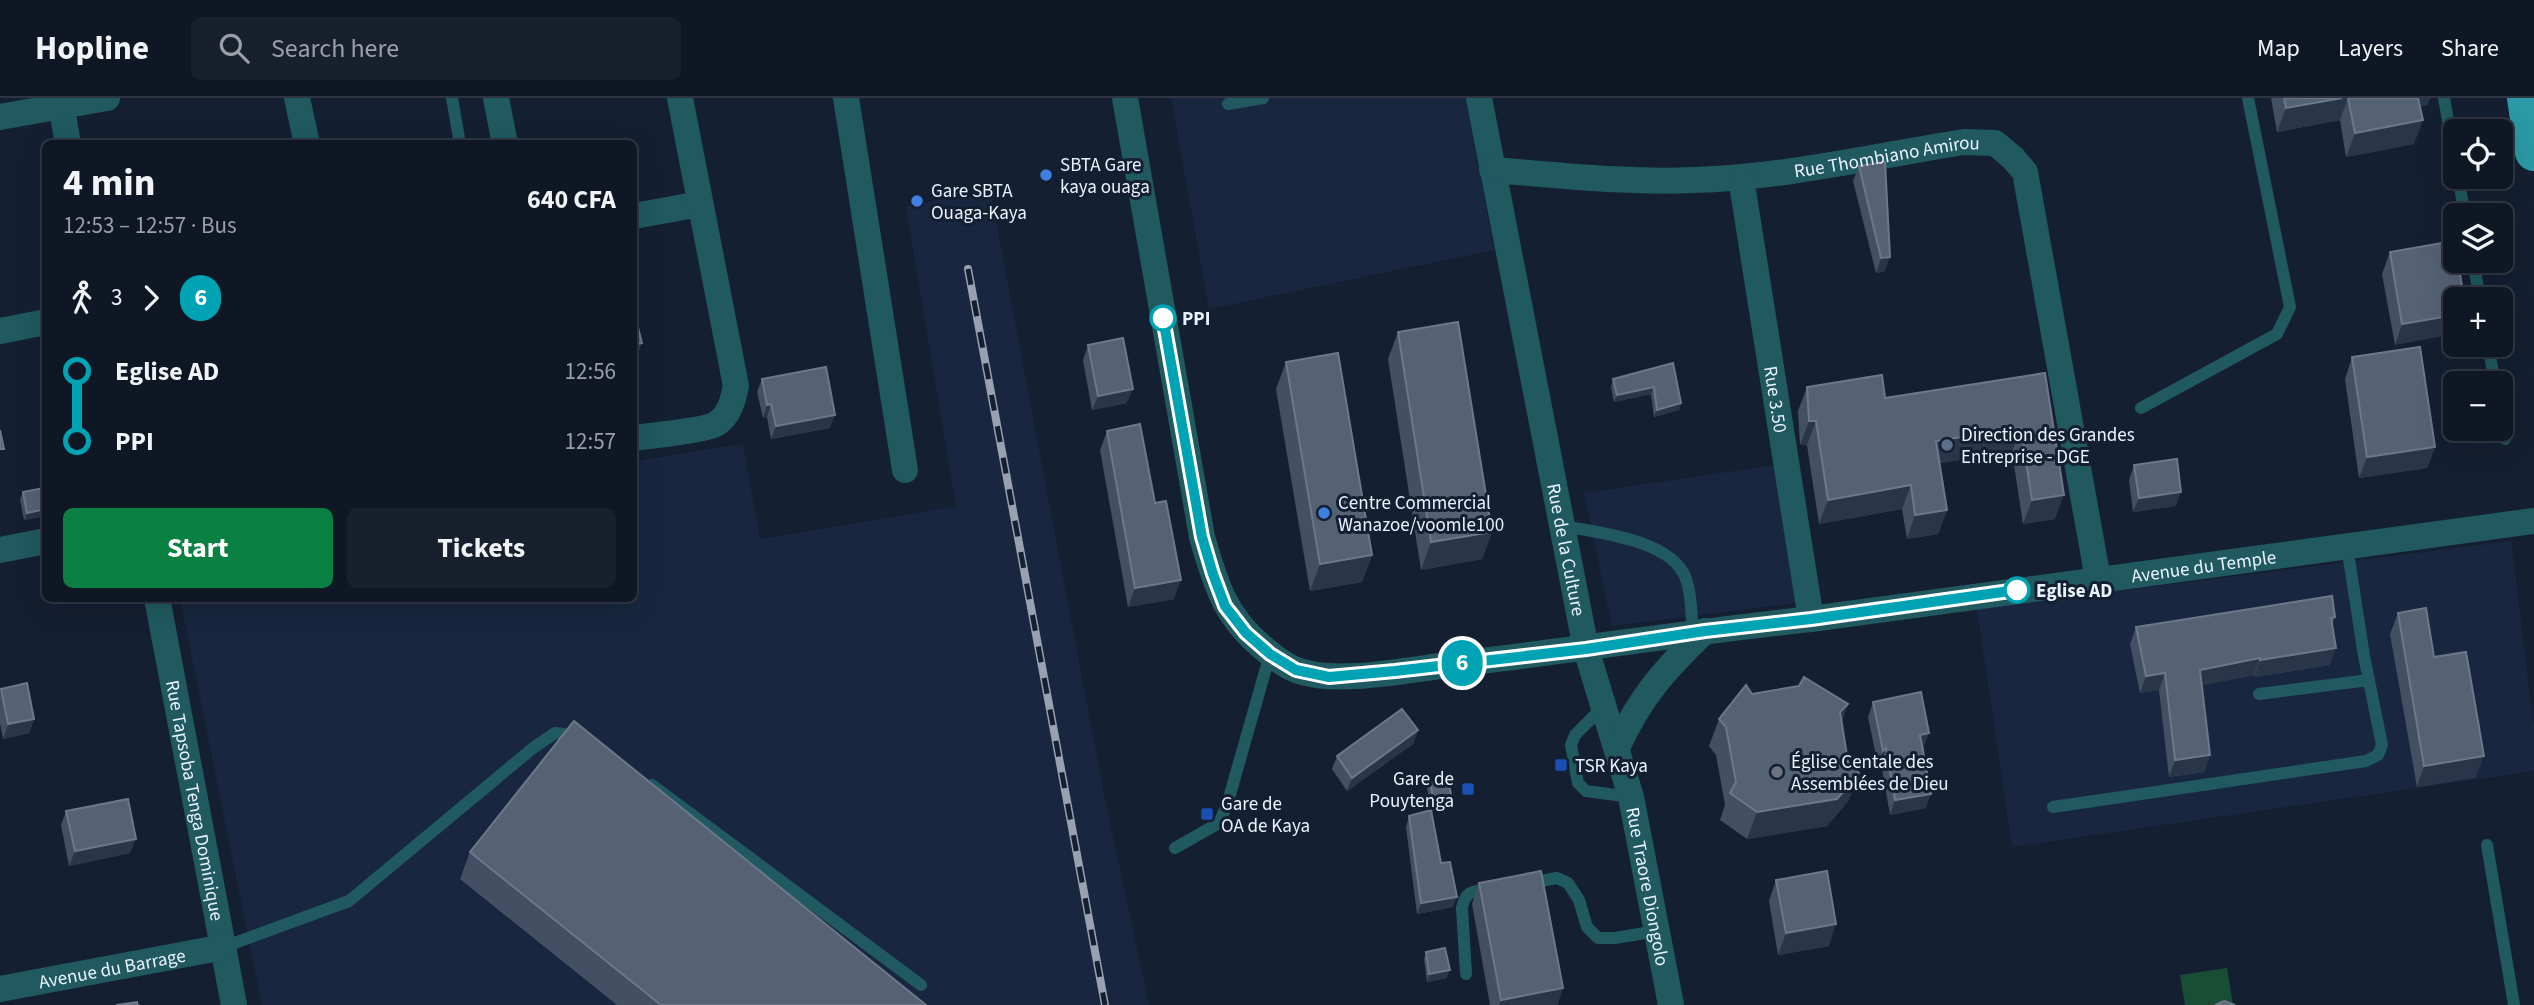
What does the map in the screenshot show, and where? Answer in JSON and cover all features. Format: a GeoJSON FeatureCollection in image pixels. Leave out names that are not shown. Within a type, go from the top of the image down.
{"type":"FeatureCollection","features":[{"type":"Feature","properties":{"kind":"highway"},"geometry":{"type":"LineString","coordinates":[[2526,98],[2534,152]]}},
{"type":"Feature","properties":{"kind":"street"},"geometry":{"type":"LineString","coordinates":[[0,117],[61,102],[107,98]]}},
{"type":"Feature","properties":{"kind":"street"},"geometry":{"type":"LineString","coordinates":[[297,98],[306,140]]}},
{"type":"Feature","properties":{"kind":"street"},"geometry":{"type":"LineString","coordinates":[[496,98],[504,140]]}},
{"type":"Feature","properties":{"kind":"street"},"geometry":{"type":"LineString","coordinates":[[637,438],[715,426],[733,403],[736,386],[680,98]]}},
{"type":"Feature","properties":{"kind":"street"},"geometry":{"type":"LineString","coordinates":[[846,98],[905,470]]}},
{"type":"Feature","properties":{"kind":"street"},"geometry":{"type":"LineString","coordinates":[[1125,98],[1202,537],[1225,606],[1246,633],[1270,654],[1296,670],[1329,677],[1586,649]]}},
{"type":"Feature","properties":{"kind":"street","name":"Rue de la Culture"},"geometry":{"type":"LineString","coordinates":[[1479,98],[1586,649]]}},
{"type":"Feature","properties":{"kind":"street"},"geometry":{"type":"LineString","coordinates":[[61,102],[67,140]]}},
{"type":"Feature","properties":{"kind":"street","name":"Rue Thombiano Amirou"},"geometry":{"type":"LineString","coordinates":[[1492,170],[1654,181],[1741,177],[1964,142],[1995,144],[2025,172],[2098,579]]}},
{"type":"Feature","properties":{"kind":"street","name":"Rue 3.50"},"geometry":{"type":"LineString","coordinates":[[1741,177],[1811,619]]}},
{"type":"Feature","properties":{"kind":"street"},"geometry":{"type":"LineString","coordinates":[[637,215],[700,204]]}},
{"type":"Feature","properties":{"kind":"street"},"geometry":{"type":"LineString","coordinates":[[0,331],[42,324]]}},
{"type":"Feature","properties":{"kind":"street","name":"Avenue du Temple"},"geometry":{"type":"LineString","coordinates":[[1586,649],[2534,521]]}},
{"type":"Feature","properties":{"kind":"street"},"geometry":{"type":"LineString","coordinates":[[0,550],[42,542]]}},
{"type":"Feature","properties":{"kind":"street","name":"Rue Tapsoba Tenga Dominique"},"geometry":{"type":"LineString","coordinates":[[158,602],[234,1005]]}},
{"type":"Feature","properties":{"kind":"street"},"geometry":{"type":"LineString","coordinates":[[1617,748],[1629,720],[1646,693],[1699,632]]}},
{"type":"Feature","properties":{"kind":"street","name":"Rue Traore Diongolo"},"geometry":{"type":"LineString","coordinates":[[1586,649],[1631,797],[1671,1005]]}},
{"type":"Feature","properties":{"kind":"street","name":"Avenue du Barrage"},"geometry":{"type":"LineString","coordinates":[[0,989],[224,947]]}},
{"type":"Feature","properties":{"kind":"lane"},"geometry":{"type":"LineString","coordinates":[[452,98],[459,140]]}},
{"type":"Feature","properties":{"kind":"lane"},"geometry":{"type":"LineString","coordinates":[[1228,104],[1263,98]]}},
{"type":"Feature","properties":{"kind":"lane"},"geometry":{"type":"LineString","coordinates":[[2141,408],[2277,334],[2290,307],[2248,98]]}},
{"type":"Feature","properties":{"kind":"lane"},"geometry":{"type":"LineString","coordinates":[[2444,98],[2448,119]]}},
{"type":"Feature","properties":{"kind":"lane"},"geometry":{"type":"LineString","coordinates":[[1562,526],[1639,541],[1677,564],[1686,579],[1699,632]]}},
{"type":"Feature","properties":{"kind":"lane"},"geometry":{"type":"LineString","coordinates":[[2053,807],[2367,761],[2378,755],[2382,745],[2347,546]]}},
{"type":"Feature","properties":{"kind":"lane"},"geometry":{"type":"LineString","coordinates":[[1175,848],[1219,823],[1227,805],[1270,654]]}},
{"type":"Feature","properties":{"kind":"lane"},"geometry":{"type":"LineString","coordinates":[[2259,694],[2369,680]]}},
{"type":"Feature","properties":{"kind":"lane"},"geometry":{"type":"LineString","coordinates":[[1605,705],[1574,734],[1571,745],[1578,783],[1586,791],[1631,797]]}},
{"type":"Feature","properties":{"kind":"lane"},"geometry":{"type":"LineString","coordinates":[[224,947],[349,901],[533,748],[555,733],[587,737]]}},
{"type":"Feature","properties":{"kind":"lane"},"geometry":{"type":"LineString","coordinates":[[643,778],[921,985]]}},
{"type":"Feature","properties":{"kind":"lane"},"geometry":{"type":"LineString","coordinates":[[2487,845],[2514,1005]]}},
{"type":"Feature","properties":{"kind":"lane"},"geometry":{"type":"LineString","coordinates":[[1466,974],[1462,908],[1464,897],[1470,892],[1558,878],[1568,883],[1579,900],[1587,927],[1598,938],[1657,931]]}},
{"type":"Feature","properties":{"kind":"shaded area"},"geometry":{"type":"Polygon","coordinates":[[[1171,98],[1466,98],[1494,250],[1209,309],[1171,98]]]}},
{"type":"Feature","properties":{"kind":"shaded area"},"geometry":{"type":"Polygon","coordinates":[[[990,189],[1104,794],[1149,1005],[262,1005],[181,602],[637,602],[637,461],[743,444],[760,539],[956,506],[906,207],[990,189]]]}},
{"type":"Feature","properties":{"kind":"shaded area"},"geometry":{"type":"Polygon","coordinates":[[[1775,465],[1796,603],[1612,626],[1584,493],[1775,465]]]}},
{"type":"Feature","properties":{"kind":"shaded area"},"geometry":{"type":"Polygon","coordinates":[[[2511,541],[2534,728],[2534,771],[2012,847],[1977,609],[2511,541]]]}},
{"type":"Feature","properties":{"kind":"green space"},"geometry":{"type":"Polygon","coordinates":[[[2227,968],[2233,1005],[2185,1005],[2180,975],[2227,968]]]}},
{"type":"Feature","properties":{"kind":"building"},"geometry":{"type":"Polygon","coordinates":[[[2284,98],[2342,98],[2286,108],[2284,98]]]}},
{"type":"Feature","properties":{"kind":"building"},"geometry":{"type":"Polygon","coordinates":[[[2348,98],[2418,98],[2423,120],[2355,133],[2348,98]]]}},
{"type":"Feature","properties":{"kind":"building"},"geometry":{"type":"Polygon","coordinates":[[[1885,162],[1890,257],[1881,258],[1859,166],[1885,162]]]}},
{"type":"Feature","properties":{"kind":"building"},"geometry":{"type":"Polygon","coordinates":[[[2443,243],[2443,273],[2460,273],[2462,287],[2443,287],[2443,317],[2402,324],[2390,252],[2443,243]]]}},
{"type":"Feature","properties":{"kind":"building"},"geometry":{"type":"Polygon","coordinates":[[[1458,322],[1492,532],[1431,542],[1398,332],[1458,322]]]}},
{"type":"Feature","properties":{"kind":"building"},"geometry":{"type":"Polygon","coordinates":[[[637,324],[642,343],[637,344],[637,324]]]}},
{"type":"Feature","properties":{"kind":"building"},"geometry":{"type":"Polygon","coordinates":[[[1123,338],[1133,389],[1098,396],[1088,345],[1123,338]]]}},
{"type":"Feature","properties":{"kind":"building"},"geometry":{"type":"Polygon","coordinates":[[[2420,347],[2435,447],[2367,457],[2352,357],[2420,347]]]}},
{"type":"Feature","properties":{"kind":"building"},"geometry":{"type":"Polygon","coordinates":[[[1338,353],[1372,555],[1320,564],[1286,362],[1338,353]]]}},
{"type":"Feature","properties":{"kind":"building"},"geometry":{"type":"Polygon","coordinates":[[[1673,363],[1681,403],[1657,410],[1654,387],[1617,395],[1613,379],[1673,363]]]}},
{"type":"Feature","properties":{"kind":"building"},"geometry":{"type":"Polygon","coordinates":[[[826,367],[835,415],[776,426],[771,404],[767,405],[762,379],[826,367]]]}},
{"type":"Feature","properties":{"kind":"building"},"geometry":{"type":"Polygon","coordinates":[[[2045,373],[2064,495],[2032,500],[2021,428],[1936,441],[1947,510],[1915,515],[1911,485],[1828,500],[1816,421],[1809,421],[1807,387],[1882,375],[1885,398],[2045,373]]]}},
{"type":"Feature","properties":{"kind":"building"},"geometry":{"type":"Polygon","coordinates":[[[1140,424],[1155,503],[1166,501],[1181,580],[1135,588],[1107,431],[1140,424]]]}},
{"type":"Feature","properties":{"kind":"building"},"geometry":{"type":"Polygon","coordinates":[[[0,430],[4,449],[0,449],[0,430]]]}},
{"type":"Feature","properties":{"kind":"building"},"geometry":{"type":"Polygon","coordinates":[[[2177,459],[2181,492],[2139,498],[2134,465],[2177,459]]]}},
{"type":"Feature","properties":{"kind":"building"},"geometry":{"type":"Polygon","coordinates":[[[42,488],[42,510],[27,513],[23,492],[42,488]]]}},
{"type":"Feature","properties":{"kind":"building"},"geometry":{"type":"Polygon","coordinates":[[[2332,596],[2335,617],[2331,618],[2336,648],[2260,658],[2200,670],[2210,755],[2175,760],[2165,673],[2146,676],[2136,627],[2332,596]]]}},
{"type":"Feature","properties":{"kind":"building"},"geometry":{"type":"Polygon","coordinates":[[[2426,608],[2434,657],[2466,652],[2484,756],[2424,766],[2398,613],[2426,608]]]}},
{"type":"Feature","properties":{"kind":"building","name":"Église Centale des Assemblées de Dieu"},"geometry":{"type":"Polygon","coordinates":[[[1804,677],[1848,704],[1840,712],[1848,762],[1859,773],[1837,799],[1757,812],[1730,793],[1736,782],[1726,727],[1719,719],[1746,685],[1752,694],[1799,686],[1804,677]]]}},
{"type":"Feature","properties":{"kind":"building"},"geometry":{"type":"Polygon","coordinates":[[[27,683],[34,719],[8,724],[1,689],[27,683]]]}},
{"type":"Feature","properties":{"kind":"building"},"geometry":{"type":"Polygon","coordinates":[[[1921,692],[1929,733],[1920,735],[1931,794],[1895,800],[1886,748],[1883,751],[1873,702],[1921,692]]]}},
{"type":"Feature","properties":{"kind":"building"},"geometry":{"type":"Polygon","coordinates":[[[1402,709],[1418,730],[1352,778],[1337,756],[1402,709]]]}},
{"type":"Feature","properties":{"kind":"building"},"geometry":{"type":"Polygon","coordinates":[[[574,721],[926,1005],[661,1005],[470,852],[574,721]]]}},
{"type":"Feature","properties":{"kind":"building"},"geometry":{"type":"Polygon","coordinates":[[[1448,778],[1452,800],[1434,803],[1430,782],[1448,778]]]}},
{"type":"Feature","properties":{"kind":"building"},"geometry":{"type":"Polygon","coordinates":[[[128,799],[136,839],[75,851],[66,811],[128,799]]]}},
{"type":"Feature","properties":{"kind":"building"},"geometry":{"type":"Polygon","coordinates":[[[1431,810],[1441,863],[1450,862],[1457,897],[1421,903],[1409,816],[1431,810]]]}},
{"type":"Feature","properties":{"kind":"building"},"geometry":{"type":"Polygon","coordinates":[[[1541,871],[1563,988],[1501,1000],[1479,883],[1541,871]]]}},
{"type":"Feature","properties":{"kind":"building"},"geometry":{"type":"Polygon","coordinates":[[[1827,871],[1836,924],[1786,933],[1776,880],[1827,871]]]}},
{"type":"Feature","properties":{"kind":"building"},"geometry":{"type":"Polygon","coordinates":[[[1445,948],[1450,970],[1429,974],[1426,952],[1445,948]]]}},
{"type":"Feature","properties":{"kind":"building"},"geometry":{"type":"Polygon","coordinates":[[[2224,1001],[2235,1005],[2215,1005],[2224,1001]]]}},
{"type":"Feature","properties":{"kind":"building"},"geometry":{"type":"Polygon","coordinates":[[[137,1002],[138,1005],[116,1005],[137,1002]]]}},
{"type":"Feature","properties":{"kind":"railway"},"geometry":{"type":"LineString","coordinates":[[968,269],[1105,1005]]}},
{"type":"Feature","properties":{"kind":"bus line","name":"6"},"geometry":{"type":"LineString","coordinates":[[1163,318],[1202,537],[1225,606],[1246,633],[1270,654],[1296,670],[1329,677],[1368,674],[1586,649],[2017,590]]}},
{"type":"Feature","properties":{"kind":"place","name":"SBTA Gare kaya ouaga"},"geometry":{"type":"Point","coordinates":[1046,175]}},
{"type":"Feature","properties":{"kind":"place","name":"Gare SBTA Ouaga-Kaya"},"geometry":{"type":"Point","coordinates":[917,201]}},
{"type":"Feature","properties":{"kind":"place","name":"PPI"},"geometry":{"type":"Point","coordinates":[1163,318]}},
{"type":"Feature","properties":{"kind":"place","name":"Direction des Grandes Entreprise - DGE"},"geometry":{"type":"Point","coordinates":[1947,445]}},
{"type":"Feature","properties":{"kind":"place","name":"Centre Commercial Wanazoe/voomle100"},"geometry":{"type":"Point","coordinates":[1324,513]}},
{"type":"Feature","properties":{"kind":"place","name":"Eglise AD"},"geometry":{"type":"Point","coordinates":[2017,590]}},
{"type":"Feature","properties":{"kind":"place","name":"TSR Kaya"},"geometry":{"type":"Point","coordinates":[1561,765]}},
{"type":"Feature","properties":{"kind":"place","name":"Église Centale des Assemblées de Dieu"},"geometry":{"type":"Point","coordinates":[1777,772]}},
{"type":"Feature","properties":{"kind":"place","name":"Gare de Pouytenga"},"geometry":{"type":"Point","coordinates":[1468,789]}},
{"type":"Feature","properties":{"kind":"place","name":"Gare de OA de Kaya"},"geometry":{"type":"Point","coordinates":[1207,814]}}]}
